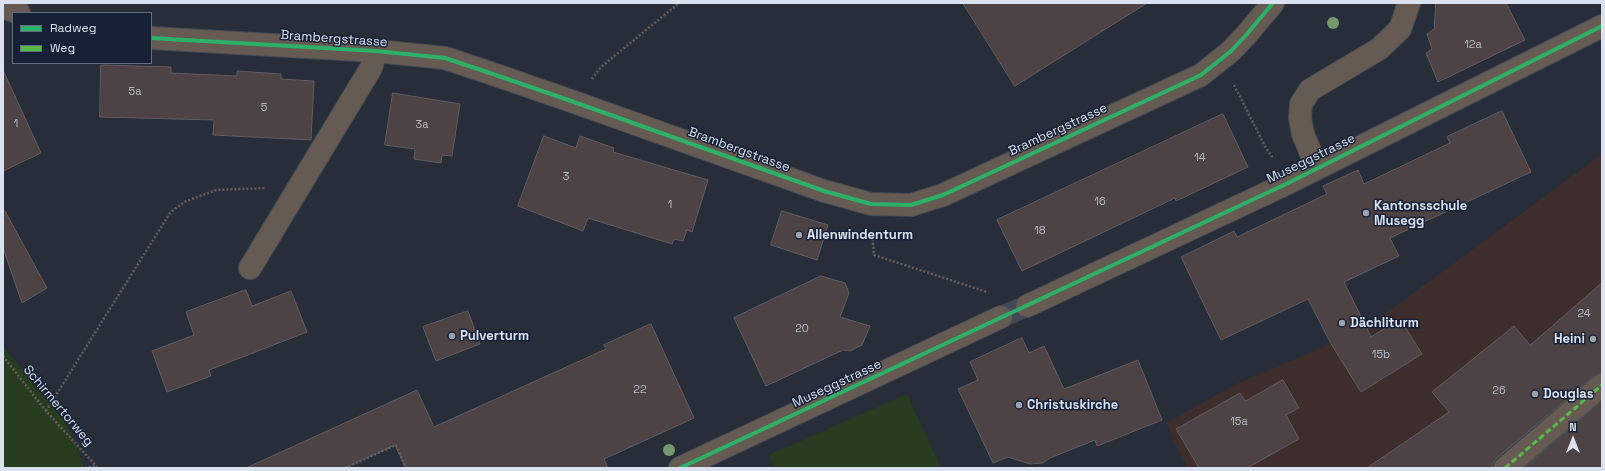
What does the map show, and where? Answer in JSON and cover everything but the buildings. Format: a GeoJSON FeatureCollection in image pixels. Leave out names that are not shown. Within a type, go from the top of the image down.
{"type":"FeatureCollection","features":[{"type":"Feature","properties":{"kind":"street","name":"Brambergstrasse"},"geometry":{"type":"LineString","coordinates":[[152,38],[376,51],[445,58],[824,191],[871,204],[911,205],[943,195],[1201,75],[1231,51],[1248,34],[1273,3]]}},
{"type":"Feature","properties":{"kind":"street"},"geometry":{"type":"LineString","coordinates":[[1317,168],[1303,134],[1300,118],[1302,104],[1310,90],[1379,49],[1400,29],[1409,3]]}},
{"type":"Feature","properties":{"kind":"street"},"geometry":{"type":"LineString","coordinates":[[3,7],[17,12]]}},
{"type":"Feature","properties":{"kind":"street","name":"Museggstrasse"},"geometry":{"type":"LineString","coordinates":[[1027,306],[1317,168],[1601,27]]}},
{"type":"Feature","properties":{"kind":"street"},"geometry":{"type":"LineString","coordinates":[[250,268],[371,68],[376,51]]}},
{"type":"Feature","properties":{"kind":"street","name":"Museggstrasse"},"geometry":{"type":"LineString","coordinates":[[680,468],[1001,317]]}},
{"type":"Feature","properties":{"kind":"street"},"geometry":{"type":"LineString","coordinates":[[1505,468],[1602,385]]}},
{"type":"Feature","properties":{"kind":"path"},"geometry":{"type":"LineString","coordinates":[[574,102],[601,67],[679,3]]}},
{"type":"Feature","properties":{"kind":"path"},"geometry":{"type":"LineString","coordinates":[[1232,80],[1266,148],[1273,158]]}},
{"type":"Feature","properties":{"kind":"path"},"geometry":{"type":"LineString","coordinates":[[46,411],[170,213],[184,202],[216,190],[288,187],[300,185]]}},
{"type":"Feature","properties":{"kind":"path"},"geometry":{"type":"LineString","coordinates":[[872,230],[874,255],[992,294]]}},
{"type":"Feature","properties":{"kind":"path"},"geometry":{"type":"LineString","coordinates":[[345,468],[396,445],[406,468]]}},
{"type":"Feature","properties":{"kind":"path"},"geometry":{"type":"LineString","coordinates":[[85,468],[96,465]]}},
{"type":"Feature","properties":{"kind":"shaded area"},"geometry":{"type":"Polygon","coordinates":[[[1602,154],[1602,468],[1187,468],[1166,423],[1236,384],[1330,344],[1366,326],[1404,300],[1602,154]]]}},
{"type":"Feature","properties":{"kind":"green space"},"geometry":{"type":"Polygon","coordinates":[[[3,346],[67,424],[85,468],[3,468],[3,346]]]}},
{"type":"Feature","properties":{"kind":"green space"},"geometry":{"type":"Polygon","coordinates":[[[907,394],[941,468],[775,468],[769,455],[907,394]]]}},
{"type":"Feature","properties":{"kind":"tunnel"},"geometry":{"type":"LineString","coordinates":[[1001,317],[1027,306]]}},
{"type":"Feature","properties":{"kind":"marked path"},"geometry":{"type":"LineString","coordinates":[[1505,468],[1602,385]]}},
{"type":"Feature","properties":{"kind":"cycle path"},"geometry":{"type":"LineString","coordinates":[[152,38],[376,51],[445,58],[824,191],[871,204],[911,205],[943,195],[1201,75],[1231,51],[1273,3]]}},
{"type":"Feature","properties":{"kind":"cycle path"},"geometry":{"type":"LineString","coordinates":[[680,468],[1286,184],[1602,26]]}},
{"type":"Feature","properties":{"kind":"place","name":"Kantonsschule Musegg"},"geometry":{"type":"Point","coordinates":[1366,213]}},
{"type":"Feature","properties":{"kind":"place","name":"Allenwindenturm"},"geometry":{"type":"Point","coordinates":[799,235]}},
{"type":"Feature","properties":{"kind":"place","name":"Dächliturm"},"geometry":{"type":"Point","coordinates":[1342,323]}},
{"type":"Feature","properties":{"kind":"place","name":"Pulverturm"},"geometry":{"type":"Point","coordinates":[452,336]}},
{"type":"Feature","properties":{"kind":"place","name":"Heini"},"geometry":{"type":"Point","coordinates":[1593,339]}},
{"type":"Feature","properties":{"kind":"place","name":"Douglas"},"geometry":{"type":"Point","coordinates":[1535,394]}},
{"type":"Feature","properties":{"kind":"place","name":"Christuskirche"},"geometry":{"type":"Point","coordinates":[1019,405]}}]}
